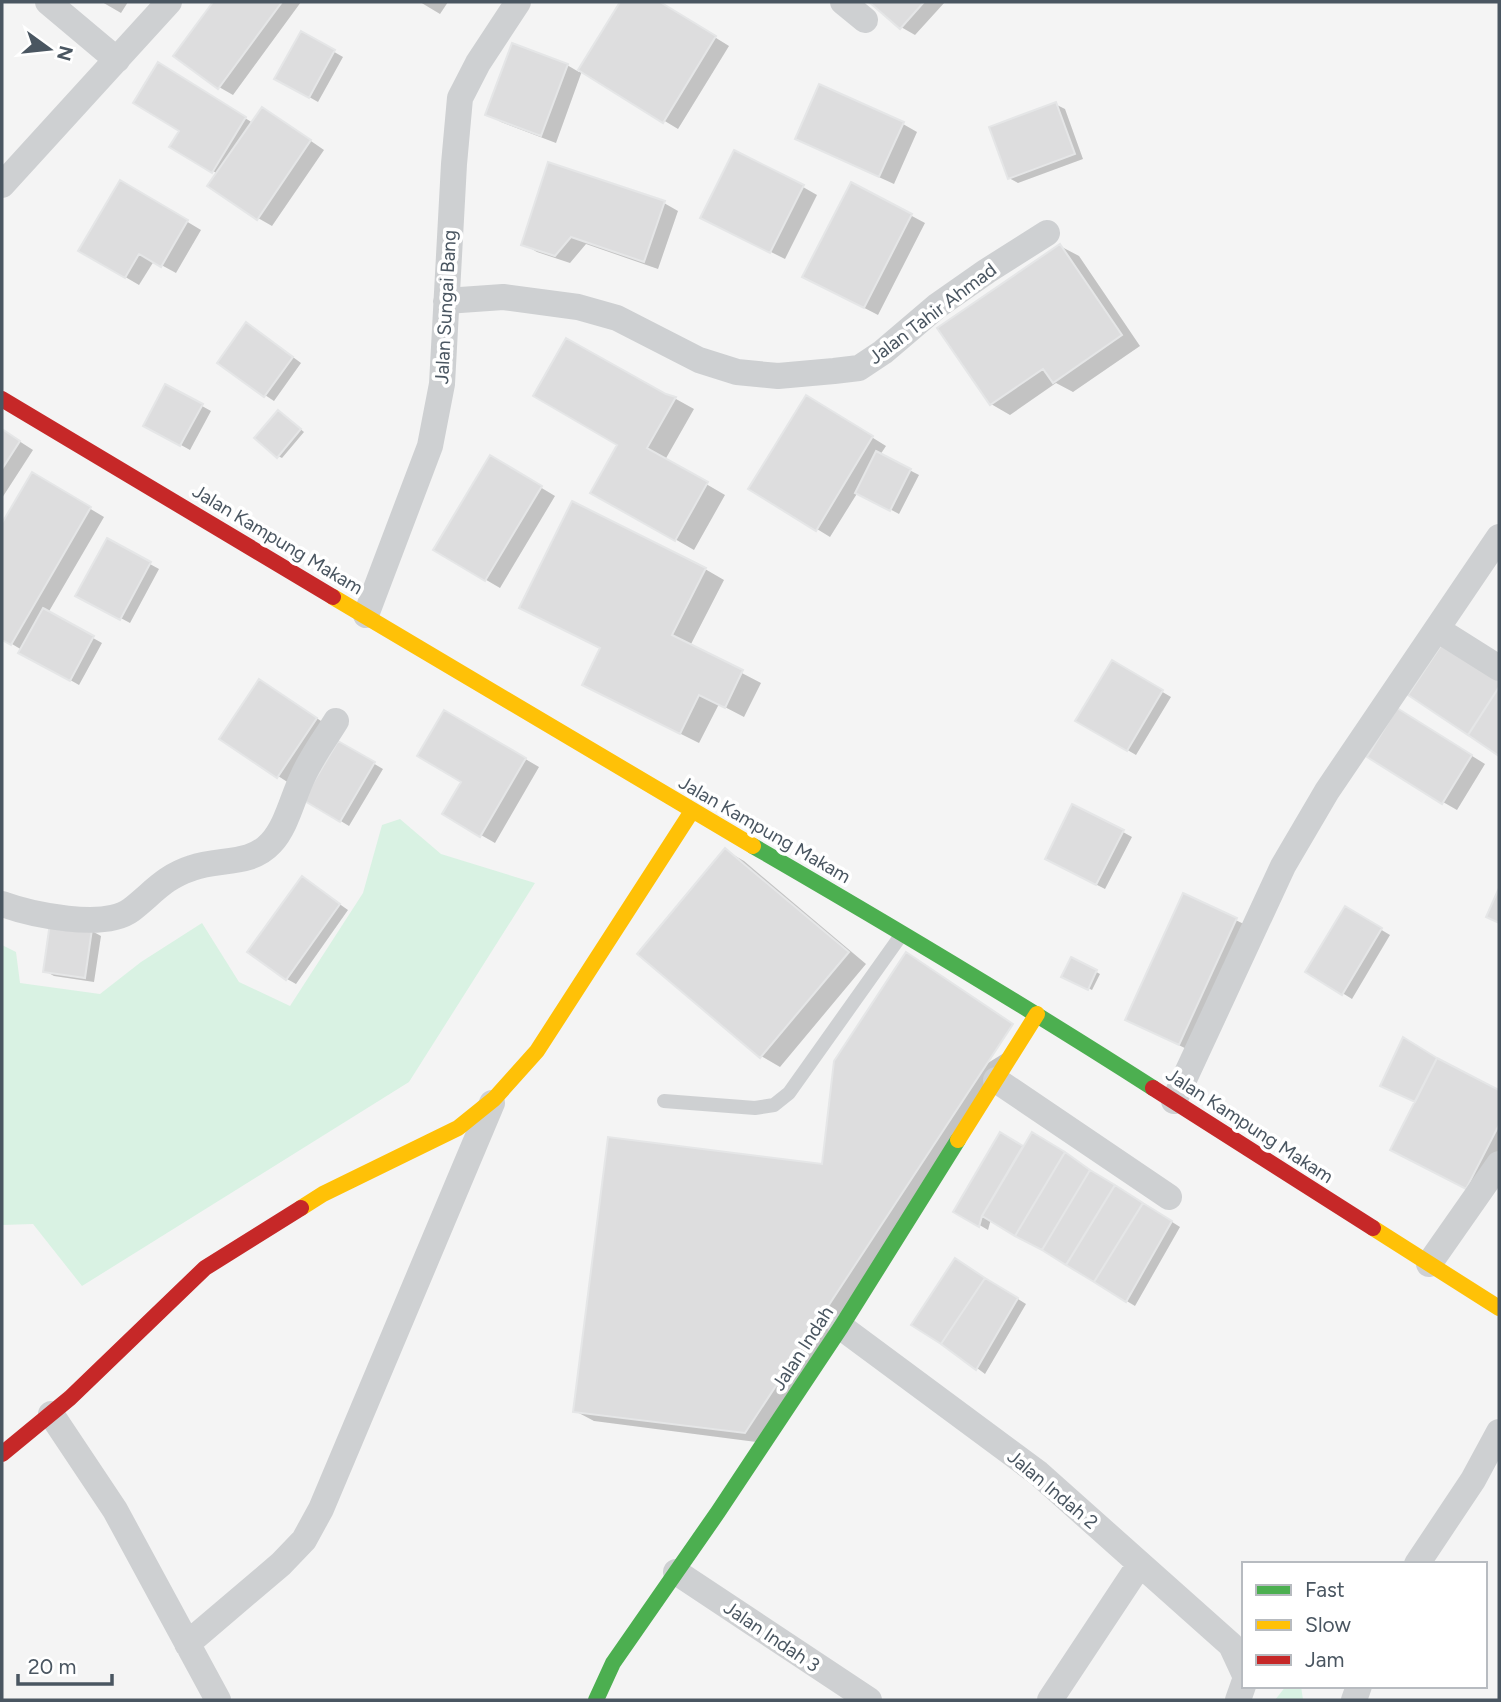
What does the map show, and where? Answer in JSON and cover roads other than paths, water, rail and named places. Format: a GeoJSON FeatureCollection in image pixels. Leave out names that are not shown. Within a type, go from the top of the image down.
{"type":"FeatureCollection","features":[{"type":"Feature","properties":{"kind":"street"},"geometry":{"type":"LineString","coordinates":[[48,2],[117,60]]}},
{"type":"Feature","properties":{"kind":"street"},"geometry":{"type":"LineString","coordinates":[[2,185],[169,2]]}},
{"type":"Feature","properties":{"kind":"street","name":"Jalan Sungai Bang"},"geometry":{"type":"LineString","coordinates":[[366,615],[430,446],[442,384],[460,98],[478,62],[517,2]]}},
{"type":"Feature","properties":{"kind":"street"},"geometry":{"type":"LineString","coordinates":[[843,2],[865,20]]}},
{"type":"Feature","properties":{"kind":"street","name":"Jalan Tahir Ahmad"},"geometry":{"type":"LineString","coordinates":[[446,301],[503,297],[578,307],[617,318],[699,360],[737,372],[778,376],[834,371],[859,368],[937,306],[1047,233]]}},
{"type":"Feature","properties":{"kind":"street","name":"Jalan Kampung Makam"},"geometry":{"type":"LineString","coordinates":[[2,399],[1037,1014],[1499,1308]]}},
{"type":"Feature","properties":{"kind":"street"},"geometry":{"type":"LineString","coordinates":[[1174,1101],[1283,866],[1326,791],[1499,537]]}},
{"type":"Feature","properties":{"kind":"street"},"geometry":{"type":"LineString","coordinates":[[1437,629],[1499,668]]}},
{"type":"Feature","properties":{"kind":"street"},"geometry":{"type":"LineString","coordinates":[[2,904],[55,918],[106,919],[131,910],[160,884],[193,867],[261,853],[274,840],[302,776],[336,721]]}},
{"type":"Feature","properties":{"kind":"street"},"geometry":{"type":"LineString","coordinates":[[2,1454],[70,1398],[205,1268],[323,1194],[458,1128],[494,1099],[537,1051],[692,811]]}},
{"type":"Feature","properties":{"kind":"street","name":"Jalan Indah"},"geometry":{"type":"LineString","coordinates":[[598,1695],[613,1663],[841,1327],[1037,1014]]}},
{"type":"Feature","properties":{"kind":"street"},"geometry":{"type":"LineString","coordinates":[[996,1080],[1169,1197]]}},
{"type":"Feature","properties":{"kind":"street"},"geometry":{"type":"LineString","coordinates":[[187,1644],[281,1564],[304,1540],[321,1509],[494,1099]]}},
{"type":"Feature","properties":{"kind":"street"},"geometry":{"type":"LineString","coordinates":[[1429,1264],[1499,1164]]}},
{"type":"Feature","properties":{"kind":"street","name":"Jalan Indah 2"},"geometry":{"type":"LineString","coordinates":[[841,1327],[1038,1473],[1231,1645],[1242,1669]]}},
{"type":"Feature","properties":{"kind":"street"},"geometry":{"type":"LineString","coordinates":[[51,1414],[115,1510],[218,1700]]}},
{"type":"Feature","properties":{"kind":"street"},"geometry":{"type":"LineString","coordinates":[[1418,1562],[1473,1480],[1499,1432]]}},
{"type":"Feature","properties":{"kind":"street"},"geometry":{"type":"LineString","coordinates":[[1050,1700],[1140,1564]]}},
{"type":"Feature","properties":{"kind":"street","name":"Jalan Indah 3"},"geometry":{"type":"LineString","coordinates":[[676,1572],[869,1700]]}},
{"type":"Feature","properties":{"kind":"lane"},"geometry":{"type":"LineString","coordinates":[[664,1101],[755,1108],[774,1105],[782,1100],[903,933]]}},
{"type":"Feature","properties":{"kind":"lane"},"geometry":{"type":"LineString","coordinates":[[598,1695],[616,1700]]}}]}
